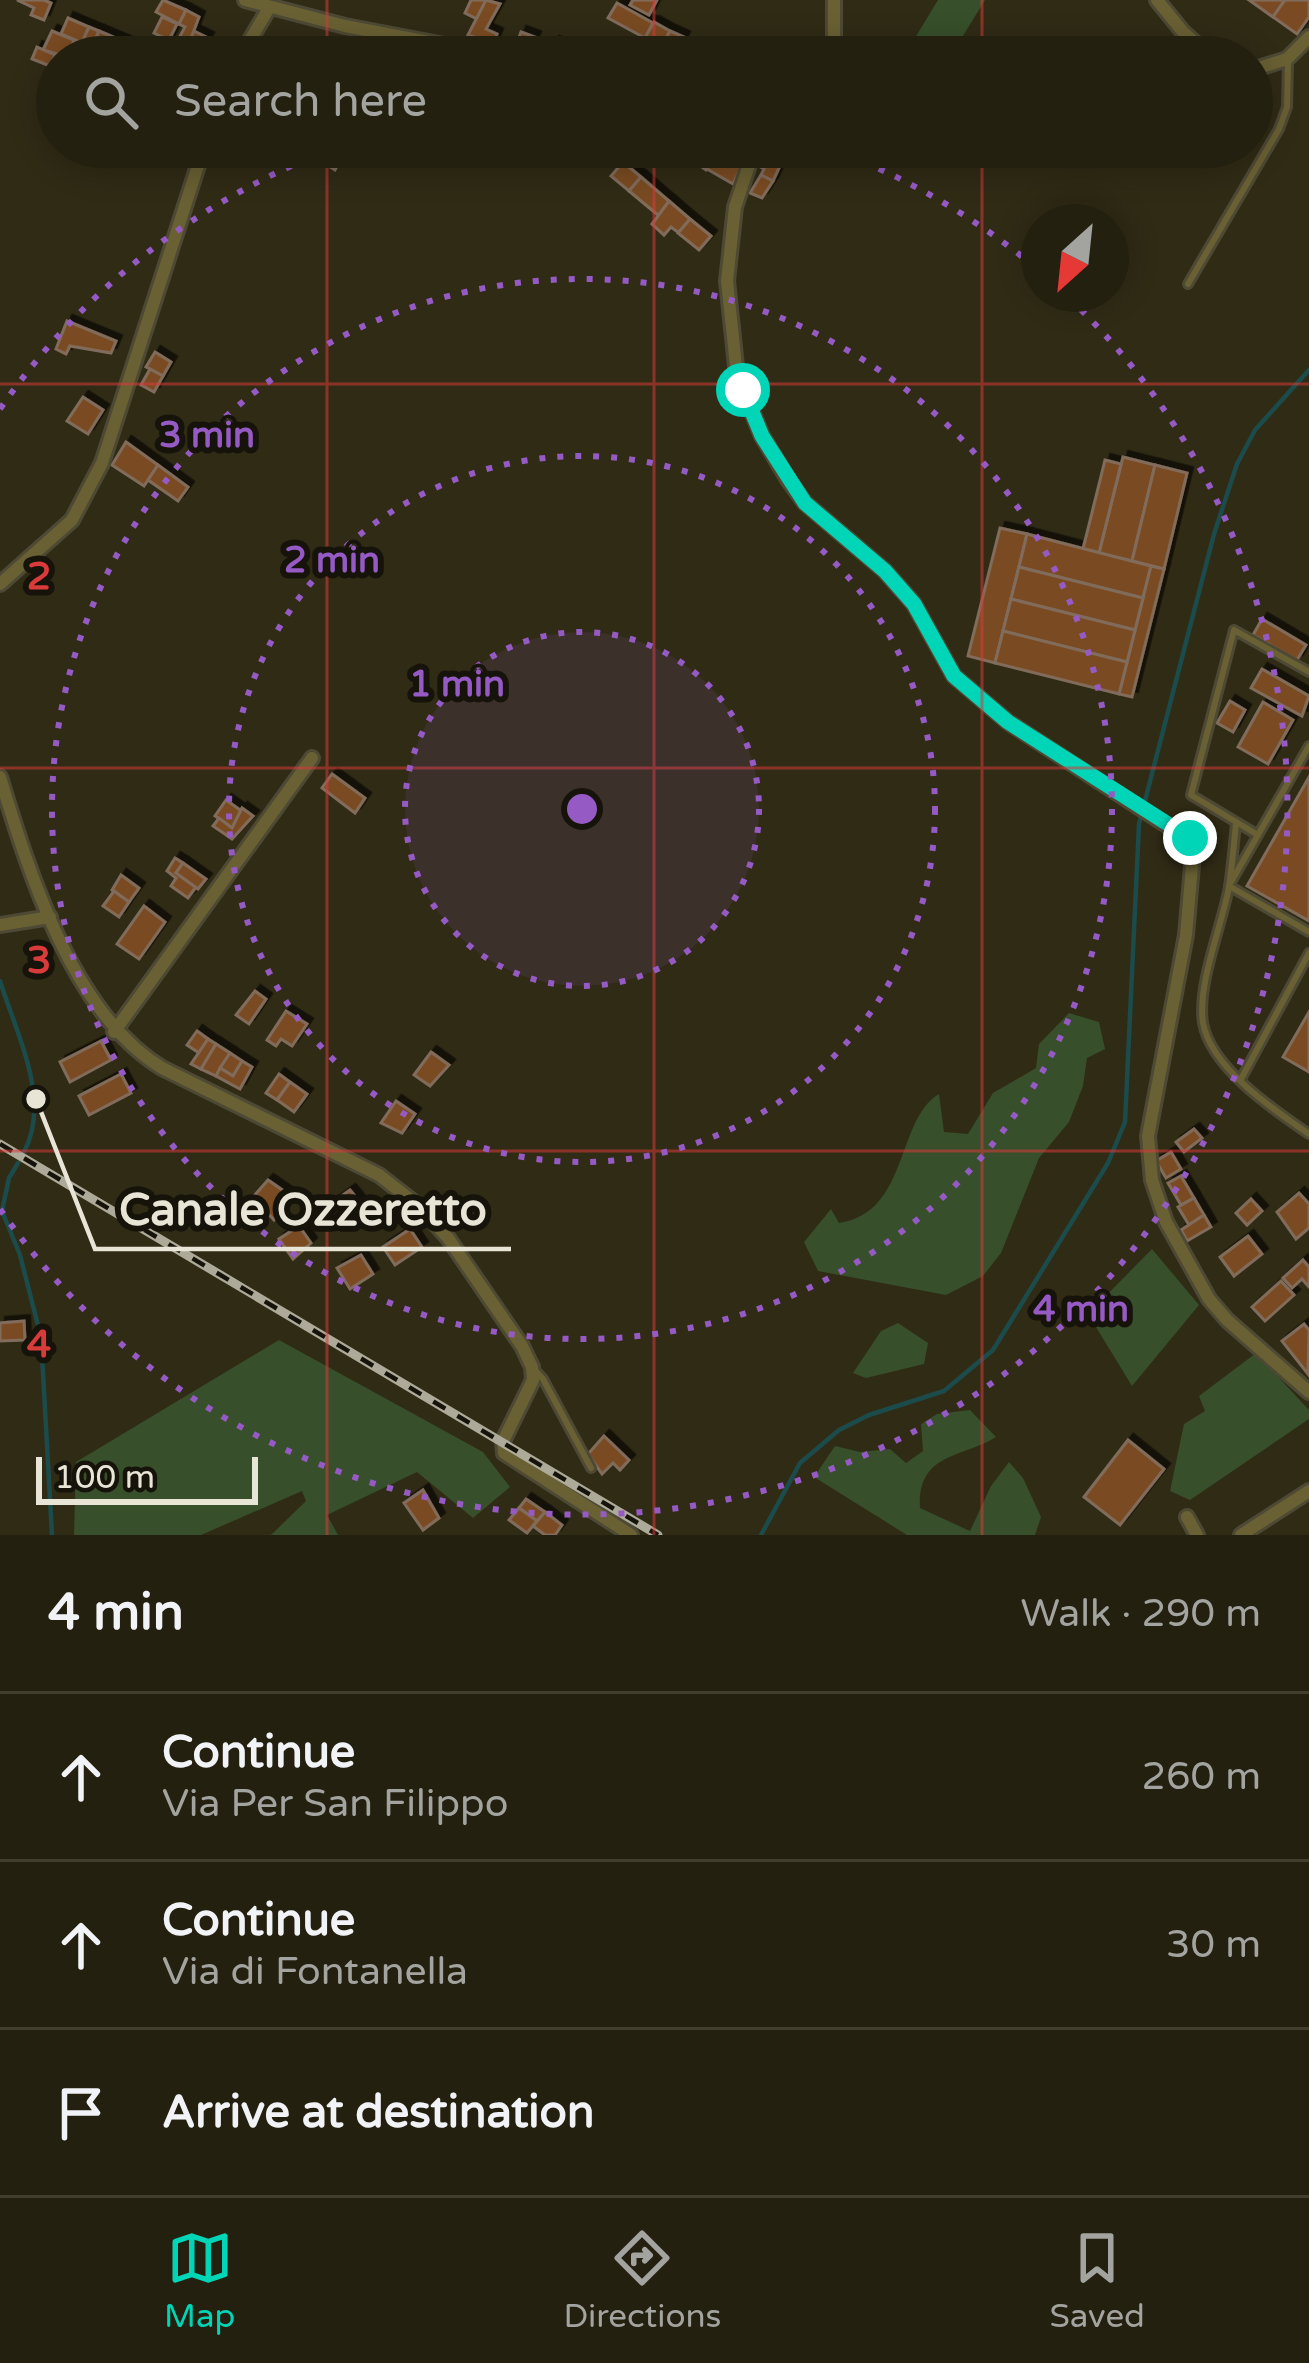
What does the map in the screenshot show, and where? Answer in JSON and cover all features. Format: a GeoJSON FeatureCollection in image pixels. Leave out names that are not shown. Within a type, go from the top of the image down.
{"type":"FeatureCollection","features":[{"type":"Feature","properties":{"kind":"street"},"geometry":{"type":"LineString","coordinates":[[245,0],[405,36]]}},
{"type":"Feature","properties":{"kind":"street"},"geometry":{"type":"LineString","coordinates":[[833,36],[834,0]]}},
{"type":"Feature","properties":{"kind":"street"},"geometry":{"type":"LineString","coordinates":[[1157,0],[1187,36]]}},
{"type":"Feature","properties":{"kind":"street"},"geometry":{"type":"LineString","coordinates":[[253,36],[269,8]]}},
{"type":"Feature","properties":{"kind":"street"},"geometry":{"type":"LineString","coordinates":[[1273,64],[1288,59],[1309,37]]}},
{"type":"Feature","properties":{"kind":"street"},"geometry":{"type":"LineString","coordinates":[[0,584],[72,520],[102,463],[197,168]]}},
{"type":"Feature","properties":{"kind":"street"},"geometry":{"type":"LineString","coordinates":[[745,168],[735,207],[727,281],[736,366],[762,436],[805,503],[885,571],[914,604],[954,676],[1008,722],[1158,816],[1190,838],[1196,848],[1186,934],[1148,1136],[1152,1180],[1166,1222],[1209,1299],[1227,1321],[1309,1392]]}},
{"type":"Feature","properties":{"kind":"street"},"geometry":{"type":"LineString","coordinates":[[115,1032],[312,758]]}},
{"type":"Feature","properties":{"kind":"street"},"geometry":{"type":"LineString","coordinates":[[0,777],[22,850],[50,917],[101,1015],[115,1032],[162,1068],[379,1175],[420,1207],[448,1238],[532,1367],[532,1380],[503,1441],[504,1453],[631,1535]]}},
{"type":"Feature","properties":{"kind":"street"},"geometry":{"type":"LineString","coordinates":[[0,925],[50,917]]}},
{"type":"Feature","properties":{"kind":"street"},"geometry":{"type":"LineString","coordinates":[[1241,1535],[1309,1491]]}},
{"type":"Feature","properties":{"kind":"street"},"geometry":{"type":"LineString","coordinates":[[1187,1517],[1198,1535]]}},
{"type":"Feature","properties":{"kind":"lane"},"geometry":{"type":"LineString","coordinates":[[1273,137],[1288,98],[1288,59]]}},
{"type":"Feature","properties":{"kind":"lane"},"geometry":{"type":"LineString","coordinates":[[1188,284],[1255,168]]}},
{"type":"Feature","properties":{"kind":"lane"},"geometry":{"type":"LineString","coordinates":[[1258,835],[1191,795],[1234,630],[1309,672]]}},
{"type":"Feature","properties":{"kind":"lane"},"geometry":{"type":"LineString","coordinates":[[1229,886],[1309,746]]}},
{"type":"Feature","properties":{"kind":"lane"},"geometry":{"type":"LineString","coordinates":[[1236,823],[1203,1024],[1218,1057],[1266,1104],[1309,1134]]}},
{"type":"Feature","properties":{"kind":"lane"},"geometry":{"type":"LineString","coordinates":[[1229,886],[1309,932]]}},
{"type":"Feature","properties":{"kind":"lane"},"geometry":{"type":"LineString","coordinates":[[1241,1079],[1309,953]]}},
{"type":"Feature","properties":{"kind":"lane"},"geometry":{"type":"LineString","coordinates":[[532,1367],[591,1468]]}},
{"type":"Feature","properties":{"kind":"green space"},"geometry":{"type":"Polygon","coordinates":[[[938,0],[985,0],[963,36],[916,36],[938,0]]]}},
{"type":"Feature","properties":{"kind":"green space"},"geometry":{"type":"Polygon","coordinates":[[[1069,1013],[1099,1022],[1105,1049],[1087,1058],[1083,1086],[1069,1122],[1039,1158],[1001,1253],[983,1276],[946,1295],[818,1271],[804,1242],[831,1209],[839,1223],[862,1216],[878,1202],[925,1106],[939,1094],[944,1132],[968,1134],[993,1093],[1036,1068],[1039,1044],[1069,1013]]]}},
{"type":"Feature","properties":{"kind":"green space"},"geometry":{"type":"Polygon","coordinates":[[[1152,1249],[1199,1305],[1132,1386],[1088,1314],[1152,1249]]]}},
{"type":"Feature","properties":{"kind":"green space"},"geometry":{"type":"Polygon","coordinates":[[[898,1323],[928,1343],[924,1364],[866,1378],[853,1373],[881,1331],[898,1323]]]}},
{"type":"Feature","properties":{"kind":"green space"},"geometry":{"type":"Polygon","coordinates":[[[279,1340],[483,1452],[510,1487],[473,1518],[417,1472],[327,1515],[338,1535],[271,1535],[306,1501],[302,1491],[201,1535],[74,1535],[76,1462],[279,1340]]]}},
{"type":"Feature","properties":{"kind":"green space"},"geometry":{"type":"Polygon","coordinates":[[[1256,1353],[1309,1410],[1309,1419],[1190,1500],[1170,1491],[1184,1424],[1205,1411],[1199,1396],[1256,1353]]]}},
{"type":"Feature","properties":{"kind":"green space"},"geometry":{"type":"Polygon","coordinates":[[[970,1410],[996,1437],[934,1467],[921,1490],[920,1508],[970,1531],[991,1486],[1009,1462],[1023,1478],[1041,1517],[1035,1535],[907,1535],[814,1477],[835,1446],[860,1452],[890,1449],[906,1463],[923,1451],[921,1424],[937,1414],[970,1410]]]}},
{"type":"Feature","properties":{"kind":"building"},"geometry":{"type":"Polygon","coordinates":[[[17,0],[51,3],[44,20],[31,15],[34,8],[17,0]]]}},
{"type":"Feature","properties":{"kind":"building"},"geometry":{"type":"Polygon","coordinates":[[[163,0],[186,10],[179,24],[156,12],[163,0]]]}},
{"type":"Feature","properties":{"kind":"building"},"geometry":{"type":"Polygon","coordinates":[[[471,0],[486,0],[477,19],[465,13],[471,0]]]}},
{"type":"Feature","properties":{"kind":"building"},"geometry":{"type":"Polygon","coordinates":[[[486,0],[500,4],[486,29],[496,36],[468,35],[486,0]]]}},
{"type":"Feature","properties":{"kind":"building"},"geometry":{"type":"Polygon","coordinates":[[[633,0],[657,0],[649,15],[630,5],[633,0]]]}},
{"type":"Feature","properties":{"kind":"building"},"geometry":{"type":"Polygon","coordinates":[[[1249,0],[1285,0],[1273,17],[1249,0]]]}},
{"type":"Feature","properties":{"kind":"building"},"geometry":{"type":"Polygon","coordinates":[[[1285,0],[1309,0],[1309,17],[1297,34],[1273,17],[1285,0]]]}},
{"type":"Feature","properties":{"kind":"building"},"geometry":{"type":"Polygon","coordinates":[[[617,3],[653,23],[641,36],[608,18],[617,3]]]}},
{"type":"Feature","properties":{"kind":"building"},"geometry":{"type":"Polygon","coordinates":[[[186,10],[199,17],[192,36],[180,36],[185,27],[179,24],[186,10]]]}},
{"type":"Feature","properties":{"kind":"building"},"geometry":{"type":"Polygon","coordinates":[[[162,17],[177,24],[171,36],[154,33],[162,17]]]}},
{"type":"Feature","properties":{"kind":"building"},"geometry":{"type":"Polygon","coordinates":[[[68,18],[89,27],[85,36],[61,34],[68,18]]]}},
{"type":"Feature","properties":{"kind":"building"},"geometry":{"type":"Polygon","coordinates":[[[654,22],[670,31],[667,36],[646,36],[654,22]]]}},
{"type":"Feature","properties":{"kind":"building"},"geometry":{"type":"Polygon","coordinates":[[[618,168],[630,168],[641,177],[629,191],[611,176],[618,168]]]}},
{"type":"Feature","properties":{"kind":"building"},"geometry":{"type":"Polygon","coordinates":[[[708,168],[741,168],[733,184],[708,168]]]}},
{"type":"Feature","properties":{"kind":"building"},"geometry":{"type":"Polygon","coordinates":[[[779,168],[773,181],[761,175],[764,169],[779,168]]]}},
{"type":"Feature","properties":{"kind":"building"},"geometry":{"type":"Polygon","coordinates":[[[761,175],[773,181],[762,198],[750,193],[761,175]]]}},
{"type":"Feature","properties":{"kind":"building"},"geometry":{"type":"Polygon","coordinates":[[[641,177],[669,201],[659,216],[629,191],[641,177]]]}},
{"type":"Feature","properties":{"kind":"building"},"geometry":{"type":"Polygon","coordinates":[[[669,201],[690,219],[679,233],[671,227],[664,235],[652,224],[669,201]]]}},
{"type":"Feature","properties":{"kind":"building"},"geometry":{"type":"Polygon","coordinates":[[[690,219],[711,236],[699,250],[678,233],[690,219]]]}},
{"type":"Feature","properties":{"kind":"building"},"geometry":{"type":"Polygon","coordinates":[[[67,321],[116,341],[111,353],[70,346],[66,354],[56,349],[67,321]]]}},
{"type":"Feature","properties":{"kind":"building"},"geometry":{"type":"Polygon","coordinates":[[[155,352],[171,362],[163,376],[146,367],[155,352]]]}},
{"type":"Feature","properties":{"kind":"building"},"geometry":{"type":"Polygon","coordinates":[[[150,369],[163,376],[154,392],[141,385],[150,369]]]}},
{"type":"Feature","properties":{"kind":"building"},"geometry":{"type":"Polygon","coordinates":[[[83,397],[103,410],[88,434],[67,421],[83,397]]]}},
{"type":"Feature","properties":{"kind":"building"},"geometry":{"type":"Polygon","coordinates":[[[126,442],[158,465],[144,486],[112,465],[126,442]]]}},
{"type":"Feature","properties":{"kind":"building"},"geometry":{"type":"Polygon","coordinates":[[[1123,457],[1155,465],[1132,561],[1099,553],[1123,457]]]}},
{"type":"Feature","properties":{"kind":"building"},"geometry":{"type":"Polygon","coordinates":[[[1105,460],[1121,464],[1099,553],[1083,549],[1105,460]]]}},
{"type":"Feature","properties":{"kind":"building"},"geometry":{"type":"Polygon","coordinates":[[[158,465],[188,487],[178,501],[148,480],[158,465]]]}},
{"type":"Feature","properties":{"kind":"building"},"geometry":{"type":"Polygon","coordinates":[[[1155,465],[1187,473],[1164,569],[1132,561],[1155,465]]]}},
{"type":"Feature","properties":{"kind":"building"},"geometry":{"type":"Polygon","coordinates":[[[1000,528],[1027,534],[995,663],[968,656],[1000,528]]]}},
{"type":"Feature","properties":{"kind":"building"},"geometry":{"type":"Polygon","coordinates":[[[1027,534],[1151,566],[1143,598],[1019,567],[1027,534]]]}},
{"type":"Feature","properties":{"kind":"building"},"geometry":{"type":"Polygon","coordinates":[[[1151,566],[1164,569],[1132,697],[1119,694],[1151,566]]]}},
{"type":"Feature","properties":{"kind":"building"},"geometry":{"type":"Polygon","coordinates":[[[1019,567],[1143,598],[1135,630],[1011,599],[1019,567]]]}},
{"type":"Feature","properties":{"kind":"building"},"geometry":{"type":"Polygon","coordinates":[[[1011,599],[1135,630],[1127,662],[1003,631],[1011,599]]]}},
{"type":"Feature","properties":{"kind":"building"},"geometry":{"type":"Polygon","coordinates":[[[1262,619],[1306,645],[1297,660],[1253,635],[1262,619]]]}},
{"type":"Feature","properties":{"kind":"building"},"geometry":{"type":"Polygon","coordinates":[[[1003,631],[1127,662],[1119,694],[995,663],[1003,631]]]}},
{"type":"Feature","properties":{"kind":"building"},"geometry":{"type":"Polygon","coordinates":[[[1262,669],[1309,696],[1302,716],[1251,688],[1262,669]]]}},
{"type":"Feature","properties":{"kind":"building"},"geometry":{"type":"Polygon","coordinates":[[[1230,701],[1245,710],[1233,732],[1217,723],[1230,701]]]}},
{"type":"Feature","properties":{"kind":"building"},"geometry":{"type":"Polygon","coordinates":[[[1263,702],[1293,720],[1268,764],[1238,747],[1263,702]]]}},
{"type":"Feature","properties":{"kind":"building"},"geometry":{"type":"Polygon","coordinates":[[[332,774],[365,798],[355,813],[322,788],[332,774]]]}},
{"type":"Feature","properties":{"kind":"building"},"geometry":{"type":"Polygon","coordinates":[[[1309,777],[1309,921],[1247,886],[1309,777]]]}},
{"type":"Feature","properties":{"kind":"building"},"geometry":{"type":"Polygon","coordinates":[[[226,800],[243,812],[232,828],[215,816],[226,800]]]}},
{"type":"Feature","properties":{"kind":"building"},"geometry":{"type":"Polygon","coordinates":[[[242,808],[253,816],[232,839],[213,826],[219,818],[232,828],[242,808]]]}},
{"type":"Feature","properties":{"kind":"building"},"geometry":{"type":"Polygon","coordinates":[[[175,858],[183,863],[176,873],[196,887],[188,898],[171,886],[176,878],[167,871],[175,858]]]}},
{"type":"Feature","properties":{"kind":"building"},"geometry":{"type":"Polygon","coordinates":[[[183,863],[206,879],[198,889],[176,873],[183,863]]]}},
{"type":"Feature","properties":{"kind":"building"},"geometry":{"type":"Polygon","coordinates":[[[121,875],[139,888],[129,902],[112,890],[121,875]]]}},
{"type":"Feature","properties":{"kind":"building"},"geometry":{"type":"Polygon","coordinates":[[[114,891],[129,902],[119,917],[103,906],[114,891]]]}},
{"type":"Feature","properties":{"kind":"building"},"geometry":{"type":"Polygon","coordinates":[[[144,906],[165,922],[139,959],[117,944],[144,906]]]}},
{"type":"Feature","properties":{"kind":"building"},"geometry":{"type":"Polygon","coordinates":[[[255,991],[266,999],[249,1024],[236,1015],[255,991]]]}},
{"type":"Feature","properties":{"kind":"building"},"geometry":{"type":"Polygon","coordinates":[[[286,1011],[307,1024],[292,1046],[281,1039],[276,1046],[267,1040],[286,1011]]]}},
{"type":"Feature","properties":{"kind":"building"},"geometry":{"type":"Polygon","coordinates":[[[1309,1012],[1309,1072],[1283,1057],[1309,1012]]]}},
{"type":"Feature","properties":{"kind":"building"},"geometry":{"type":"Polygon","coordinates":[[[197,1031],[208,1039],[199,1053],[187,1045],[197,1031]]]}},
{"type":"Feature","properties":{"kind":"building"},"geometry":{"type":"Polygon","coordinates":[[[208,1039],[216,1044],[201,1069],[191,1064],[208,1039]]]}},
{"type":"Feature","properties":{"kind":"building"},"geometry":{"type":"Polygon","coordinates":[[[101,1041],[111,1060],[70,1082],[60,1062],[101,1041]]]}},
{"type":"Feature","properties":{"kind":"building"},"geometry":{"type":"Polygon","coordinates":[[[216,1044],[230,1053],[216,1076],[201,1069],[216,1044]]]}},
{"type":"Feature","properties":{"kind":"building"},"geometry":{"type":"Polygon","coordinates":[[[431,1052],[449,1065],[430,1086],[414,1075],[431,1052]]]}},
{"type":"Feature","properties":{"kind":"building"},"geometry":{"type":"Polygon","coordinates":[[[230,1053],[242,1061],[233,1076],[220,1068],[230,1053]]]}},
{"type":"Feature","properties":{"kind":"building"},"geometry":{"type":"Polygon","coordinates":[[[242,1061],[252,1067],[240,1089],[216,1076],[220,1068],[233,1076],[242,1061]]]}},
{"type":"Feature","properties":{"kind":"building"},"geometry":{"type":"Polygon","coordinates":[[[121,1074],[131,1093],[89,1115],[79,1096],[121,1074]]]}},
{"type":"Feature","properties":{"kind":"building"},"geometry":{"type":"Polygon","coordinates":[[[279,1074],[290,1082],[277,1100],[266,1093],[279,1074]]]}},
{"type":"Feature","properties":{"kind":"building"},"geometry":{"type":"Polygon","coordinates":[[[290,1082],[307,1094],[294,1112],[277,1100],[290,1082]]]}},
{"type":"Feature","properties":{"kind":"building"},"geometry":{"type":"Polygon","coordinates":[[[396,1101],[415,1114],[402,1133],[381,1123],[396,1101]]]}},
{"type":"Feature","properties":{"kind":"building"},"geometry":{"type":"Polygon","coordinates":[[[1194,1129],[1202,1138],[1184,1152],[1176,1142],[1194,1129]]]}},
{"type":"Feature","properties":{"kind":"building"},"geometry":{"type":"Polygon","coordinates":[[[1171,1152],[1181,1169],[1166,1178],[1156,1161],[1171,1152]]]}},
{"type":"Feature","properties":{"kind":"building"},"geometry":{"type":"Polygon","coordinates":[[[1181,1176],[1194,1198],[1181,1205],[1168,1183],[1181,1176]]]}},
{"type":"Feature","properties":{"kind":"building"},"geometry":{"type":"Polygon","coordinates":[[[268,1180],[294,1198],[274,1220],[253,1197],[268,1180]]]}},
{"type":"Feature","properties":{"kind":"building"},"geometry":{"type":"Polygon","coordinates":[[[350,1190],[367,1211],[348,1224],[333,1202],[350,1190]]]}},
{"type":"Feature","properties":{"kind":"building"},"geometry":{"type":"Polygon","coordinates":[[[1299,1193],[1309,1204],[1309,1228],[1296,1239],[1277,1212],[1299,1193]]]}},
{"type":"Feature","properties":{"kind":"building"},"geometry":{"type":"Polygon","coordinates":[[[1194,1198],[1204,1215],[1189,1225],[1178,1207],[1194,1198]]]}},
{"type":"Feature","properties":{"kind":"building"},"geometry":{"type":"Polygon","coordinates":[[[1251,1199],[1262,1211],[1247,1225],[1236,1213],[1251,1199]]]}},
{"type":"Feature","properties":{"kind":"building"},"geometry":{"type":"Polygon","coordinates":[[[334,1205],[348,1224],[339,1230],[326,1210],[334,1205]]]}},
{"type":"Feature","properties":{"kind":"building"},"geometry":{"type":"Polygon","coordinates":[[[1204,1215],[1211,1227],[1187,1241],[1181,1230],[1204,1215]]]}},
{"type":"Feature","properties":{"kind":"building"},"geometry":{"type":"Polygon","coordinates":[[[299,1226],[311,1243],[293,1259],[279,1239],[299,1226]]]}},
{"type":"Feature","properties":{"kind":"building"},"geometry":{"type":"Polygon","coordinates":[[[410,1229],[422,1247],[395,1265],[383,1247],[410,1229]]]}},
{"type":"Feature","properties":{"kind":"building"},"geometry":{"type":"Polygon","coordinates":[[[1248,1236],[1262,1254],[1234,1276],[1220,1257],[1248,1236]]]}},
{"type":"Feature","properties":{"kind":"building"},"geometry":{"type":"Polygon","coordinates":[[[361,1255],[373,1274],[350,1289],[337,1268],[361,1255]]]}},
{"type":"Feature","properties":{"kind":"building"},"geometry":{"type":"Polygon","coordinates":[[[1303,1260],[1309,1267],[1309,1287],[1302,1279],[1292,1288],[1283,1278],[1303,1260]]]}},
{"type":"Feature","properties":{"kind":"building"},"geometry":{"type":"Polygon","coordinates":[[[1281,1281],[1294,1295],[1265,1321],[1252,1307],[1281,1281]]]}},
{"type":"Feature","properties":{"kind":"building"},"geometry":{"type":"Polygon","coordinates":[[[24,1321],[25,1340],[0,1341],[0,1323],[24,1321]]]}},
{"type":"Feature","properties":{"kind":"building"},"geometry":{"type":"Polygon","coordinates":[[[1304,1324],[1309,1330],[1308,1374],[1282,1341],[1304,1324]]]}},
{"type":"Feature","properties":{"kind":"building"},"geometry":{"type":"Polygon","coordinates":[[[604,1436],[629,1460],[620,1470],[613,1463],[602,1474],[588,1454],[604,1436]]]}},
{"type":"Feature","properties":{"kind":"building"},"geometry":{"type":"Polygon","coordinates":[[[1128,1440],[1164,1469],[1120,1525],[1084,1497],[1128,1440]]]}},
{"type":"Feature","properties":{"kind":"building"},"geometry":{"type":"Polygon","coordinates":[[[423,1490],[439,1518],[423,1530],[404,1503],[423,1490]]]}},
{"type":"Feature","properties":{"kind":"building"},"geometry":{"type":"Polygon","coordinates":[[[526,1499],[545,1512],[537,1521],[519,1508],[526,1499]]]}},
{"type":"Feature","properties":{"kind":"building"},"geometry":{"type":"Polygon","coordinates":[[[519,1508],[537,1521],[527,1533],[509,1520],[519,1508]]]}},
{"type":"Feature","properties":{"kind":"building"},"geometry":{"type":"Polygon","coordinates":[[[545,1512],[562,1525],[555,1535],[545,1535],[533,1526],[545,1512]]]}},
{"type":"Feature","properties":{"kind":"waterway"},"geometry":{"type":"LineString","coordinates":[[761,1535],[800,1463],[839,1430],[869,1415],[944,1391],[993,1350],[1108,1163],[1125,1122],[1139,824],[1214,534],[1237,464],[1255,430],[1309,370]]}},
{"type":"Feature","properties":{"kind":"waterway"},"geometry":{"type":"LineString","coordinates":[[0,981],[33,1089],[32,1132],[24,1152]]}},
{"type":"Feature","properties":{"kind":"waterway"},"geometry":{"type":"LineString","coordinates":[[18,1163],[9,1178],[2,1211],[20,1255],[41,1337],[52,1535]]}},
{"type":"Feature","properties":{"kind":"railway"},"geometry":{"type":"LineString","coordinates":[[0,1144],[658,1535]]}},
{"type":"Feature","properties":{"kind":"place","name":"Canale Ozzeretto"},"geometry":{"type":"Point","coordinates":[36,1099]}},
{"type":"Feature","properties":{"kind":"route"},"geometry":{"type":"LineString","coordinates":[[743,390],[762,436],[805,503],[885,571],[914,604],[954,676],[1008,722],[1190,838]]}}]}
